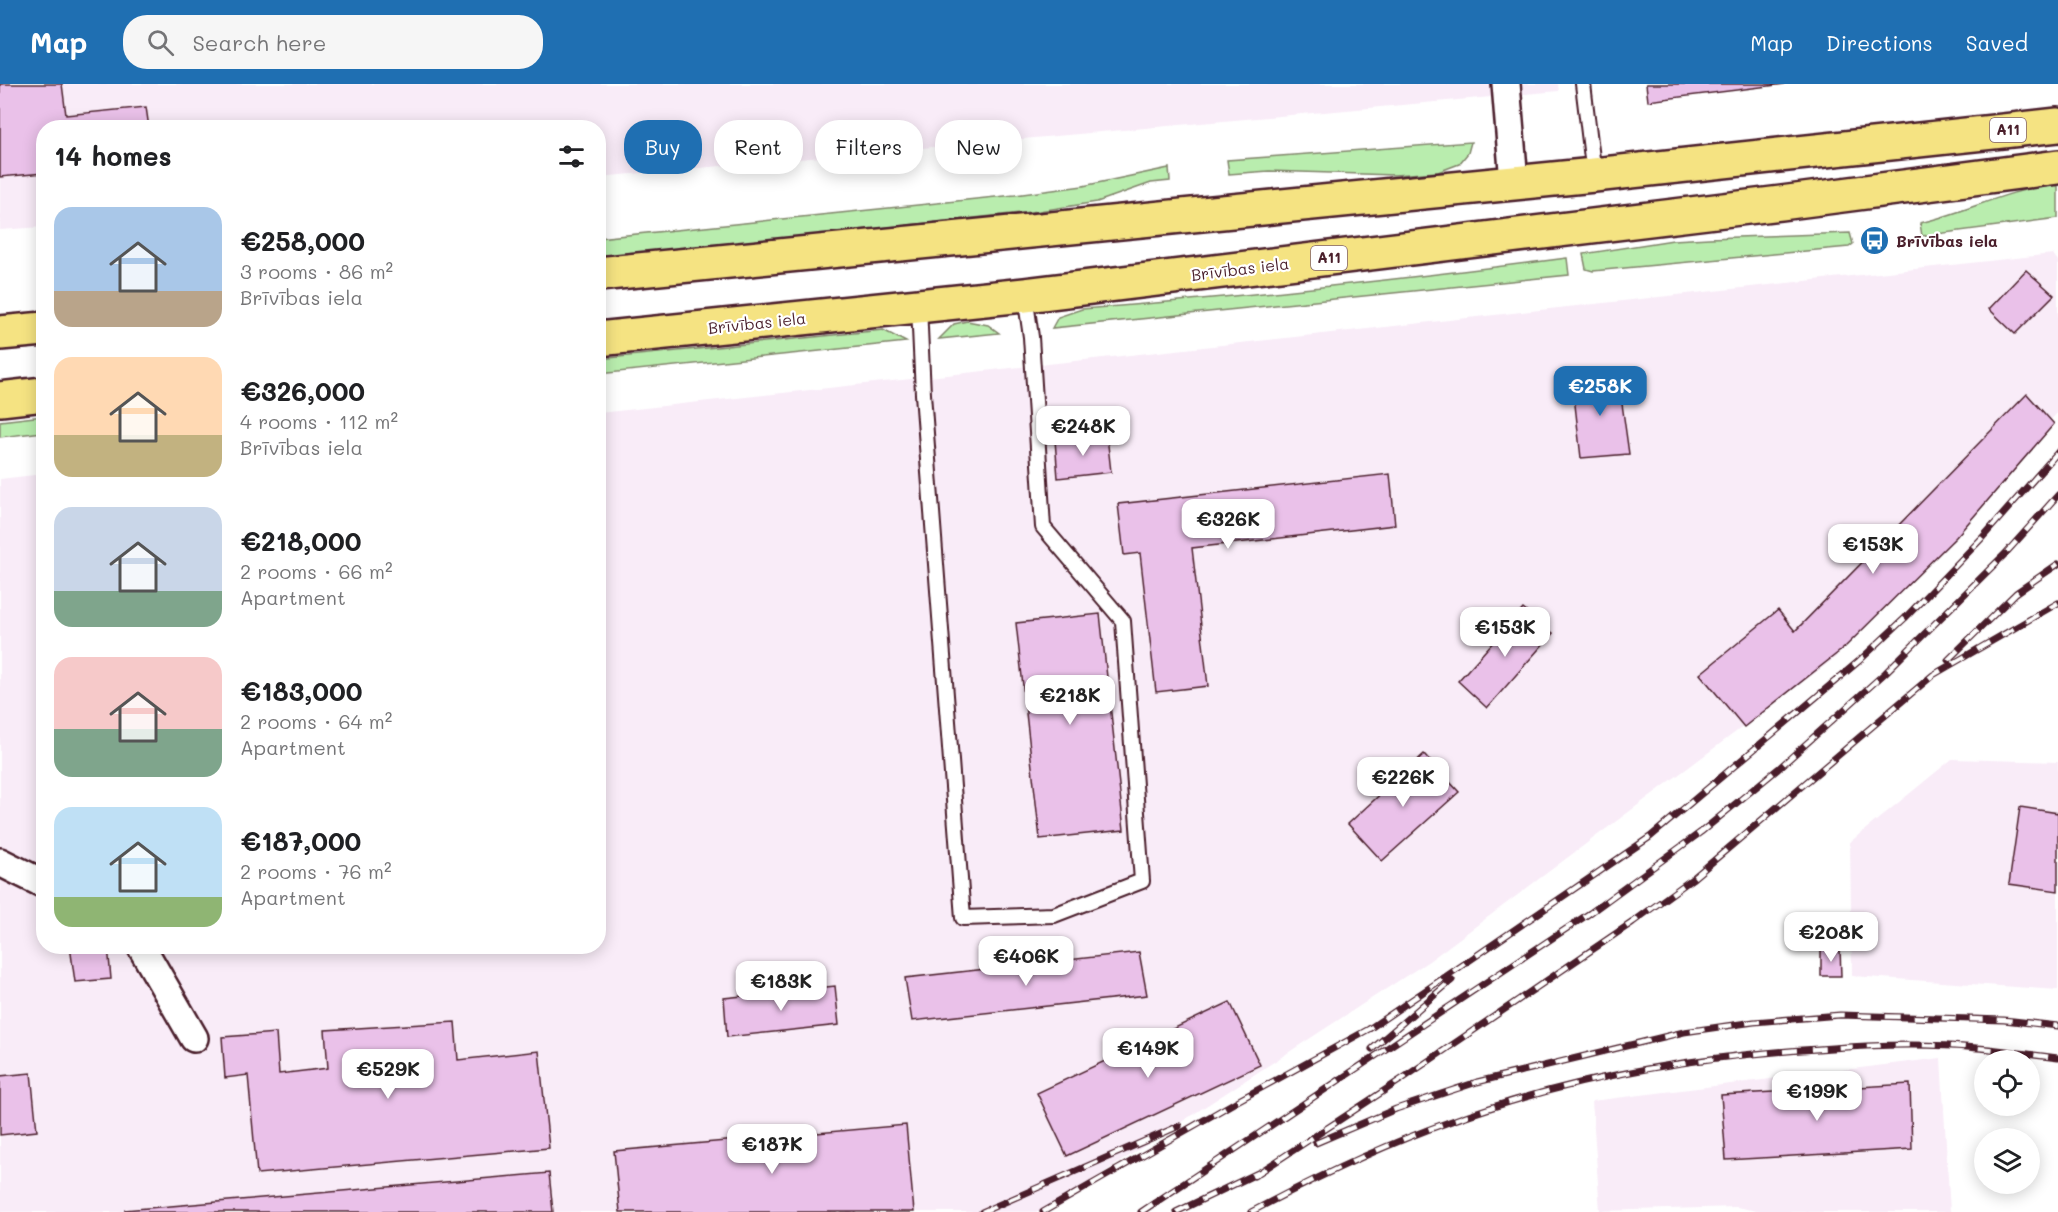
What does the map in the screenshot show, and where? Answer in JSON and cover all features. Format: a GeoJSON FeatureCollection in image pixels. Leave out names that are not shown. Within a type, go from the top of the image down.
{"type":"FeatureCollection","features":[{"type":"Feature","properties":{"kind":"highway","name":"A11"},"geometry":{"type":"LineString","coordinates":[[606,273],[1594,175],[2058,125]]}},
{"type":"Feature","properties":{"kind":"highway","name":"Brīvības iela"},"geometry":{"type":"LineString","coordinates":[[606,338],[1025,295],[1769,205],[2058,167]]}},
{"type":"Feature","properties":{"kind":"highway"},"geometry":{"type":"LineString","coordinates":[[0,333],[36,330]]}},
{"type":"Feature","properties":{"kind":"highway"},"geometry":{"type":"LineString","coordinates":[[0,399],[36,395]]}},
{"type":"Feature","properties":{"kind":"street"},"geometry":{"type":"LineString","coordinates":[[1506,84],[1514,182]]}},
{"type":"Feature","properties":{"kind":"street"},"geometry":{"type":"LineString","coordinates":[[0,862],[36,880]]}},
{"type":"Feature","properties":{"kind":"street"},"geometry":{"type":"LineString","coordinates":[[146,954],[194,1038]]}},
{"type":"Feature","properties":{"kind":"lane"},"geometry":{"type":"LineString","coordinates":[[1583,84],[1594,175]]}},
{"type":"Feature","properties":{"kind":"lane"},"geometry":{"type":"LineString","coordinates":[[919,306],[923,394],[963,918],[1054,915],[1142,881],[1123,621],[1043,527],[1031,337],[1025,295]]}},
{"type":"Feature","properties":{"kind":"shaded area"},"geometry":{"type":"Polygon","coordinates":[[[0,84],[1558,84],[1559,91],[1022,139],[1022,120],[935,120],[935,147],[923,148],[923,120],[815,120],[815,158],[803,159],[803,120],[714,120],[714,167],[702,168],[702,120],[624,120],[624,174],[632,174],[606,176],[606,120],[36,120],[36,227],[0,230],[0,84]]]}},
{"type":"Feature","properties":{"kind":"shaded area"},"geometry":{"type":"Polygon","coordinates":[[[2053,254],[2058,261],[2058,412],[1835,658],[1429,961],[1043,1212],[0,1212],[0,479],[36,475],[36,954],[606,954],[606,412],[2053,254]]]}},
{"type":"Feature","properties":{"kind":"shaded area"},"geometry":{"type":"Polygon","coordinates":[[[1952,759],[2058,762],[2058,990],[1852,976],[1850,842],[1952,759]]]}},
{"type":"Feature","properties":{"kind":"shaded area"},"geometry":{"type":"Polygon","coordinates":[[[1941,1058],[1950,1212],[1762,1212],[1736,1207],[1600,1211],[1592,1101],[1941,1058]]]}},
{"type":"Feature","properties":{"kind":"green space"},"geometry":{"type":"Polygon","coordinates":[[[1471,142],[1468,153],[1459,164],[1438,172],[1394,175],[1269,171],[1229,174],[1227,160],[1471,142]]]}},
{"type":"Feature","properties":{"kind":"green space"},"geometry":{"type":"Polygon","coordinates":[[[1169,168],[1170,181],[1151,183],[1097,202],[1039,211],[606,257],[606,237],[1083,186],[1169,168]]]}},
{"type":"Feature","properties":{"kind":"green space"},"geometry":{"type":"Polygon","coordinates":[[[2052,185],[2058,186],[2058,218],[1922,236],[1920,223],[2018,192],[2052,185]]]}},
{"type":"Feature","properties":{"kind":"green space"},"geometry":{"type":"Polygon","coordinates":[[[1850,233],[1853,244],[1849,247],[1593,271],[1586,269],[1583,254],[1673,240],[1850,233]]]}},
{"type":"Feature","properties":{"kind":"green space"},"geometry":{"type":"Polygon","coordinates":[[[1567,258],[1569,275],[1052,328],[1058,317],[1082,309],[1325,287],[1567,258]]]}},
{"type":"Feature","properties":{"kind":"green space"},"geometry":{"type":"Polygon","coordinates":[[[967,321],[988,325],[999,333],[939,339],[954,324],[967,321]]]}},
{"type":"Feature","properties":{"kind":"green space"},"geometry":{"type":"Polygon","coordinates":[[[883,330],[906,342],[606,373],[606,358],[883,330]]]}},
{"type":"Feature","properties":{"kind":"green space"},"geometry":{"type":"Polygon","coordinates":[[[36,417],[36,433],[0,437],[0,421],[36,417]]]}},
{"type":"Feature","properties":{"kind":"building"},"geometry":{"type":"Polygon","coordinates":[[[0,84],[62,84],[66,115],[146,107],[148,120],[36,120],[36,174],[0,177],[0,84]]]}},
{"type":"Feature","properties":{"kind":"building"},"geometry":{"type":"Polygon","coordinates":[[[1646,84],[1785,84],[1648,101],[1646,84]]]}},
{"type":"Feature","properties":{"kind":"building"},"geometry":{"type":"Polygon","coordinates":[[[2026,270],[2054,295],[2015,334],[1989,309],[2026,270]]]}},
{"type":"Feature","properties":{"kind":"building"},"geometry":{"type":"Polygon","coordinates":[[[1618,375],[1629,454],[1581,458],[1572,378],[1618,375]]]}},
{"type":"Feature","properties":{"kind":"building"},"geometry":{"type":"Polygon","coordinates":[[[2027,394],[2054,424],[1956,537],[1844,648],[1744,727],[1700,674],[1778,610],[1795,631],[2027,394]]]}},
{"type":"Feature","properties":{"kind":"building"},"geometry":{"type":"Polygon","coordinates":[[[1107,436],[1111,472],[1058,478],[1055,440],[1107,436]]]}},
{"type":"Feature","properties":{"kind":"building"},"geometry":{"type":"Polygon","coordinates":[[[1390,474],[1395,525],[1192,548],[1208,686],[1156,692],[1140,553],[1124,555],[1118,504],[1390,474]]]}},
{"type":"Feature","properties":{"kind":"building"},"geometry":{"type":"Polygon","coordinates":[[[1523,609],[1553,633],[1487,708],[1458,681],[1523,609]]]}},
{"type":"Feature","properties":{"kind":"building"},"geometry":{"type":"Polygon","coordinates":[[[1100,614],[1124,830],[1040,839],[1016,623],[1100,614]]]}},
{"type":"Feature","properties":{"kind":"building"},"geometry":{"type":"Polygon","coordinates":[[[1424,754],[1459,792],[1382,861],[1348,824],[1424,754]]]}},
{"type":"Feature","properties":{"kind":"building"},"geometry":{"type":"Polygon","coordinates":[[[2020,807],[2058,813],[2058,891],[2009,884],[2020,807]]]}},
{"type":"Feature","properties":{"kind":"building"},"geometry":{"type":"Polygon","coordinates":[[[1821,949],[1840,949],[1841,976],[1821,976],[1821,949]]]}},
{"type":"Feature","properties":{"kind":"building"},"geometry":{"type":"Polygon","coordinates":[[[1139,952],[1147,995],[912,1021],[905,978],[1139,952]]]}},
{"type":"Feature","properties":{"kind":"building"},"geometry":{"type":"Polygon","coordinates":[[[71,954],[109,954],[111,979],[75,982],[71,954]]]}},
{"type":"Feature","properties":{"kind":"building"},"geometry":{"type":"Polygon","coordinates":[[[835,986],[839,1025],[727,1037],[724,998],[835,986]]]}},
{"type":"Feature","properties":{"kind":"building"},"geometry":{"type":"Polygon","coordinates":[[[1230,1002],[1260,1065],[1067,1156],[1037,1093],[1230,1002]]]}},
{"type":"Feature","properties":{"kind":"building"},"geometry":{"type":"Polygon","coordinates":[[[455,1022],[458,1060],[539,1051],[549,1148],[257,1174],[248,1075],[225,1078],[222,1037],[276,1033],[279,1074],[328,1068],[325,1030],[455,1022]]]}},
{"type":"Feature","properties":{"kind":"building"},"geometry":{"type":"Polygon","coordinates":[[[31,1073],[37,1131],[0,1135],[0,1076],[31,1073]]]}},
{"type":"Feature","properties":{"kind":"building"},"geometry":{"type":"Polygon","coordinates":[[[1910,1084],[1912,1149],[1726,1160],[1721,1095],[1910,1084]]]}},
{"type":"Feature","properties":{"kind":"building"},"geometry":{"type":"Polygon","coordinates":[[[906,1125],[914,1212],[620,1212],[614,1151],[906,1125]]]}},
{"type":"Feature","properties":{"kind":"building"},"geometry":{"type":"Polygon","coordinates":[[[549,1173],[553,1212],[125,1212],[125,1210],[549,1173]]]}},
{"type":"Feature","properties":{"kind":"railway"},"geometry":{"type":"LineString","coordinates":[[1043,1212],[1369,1029],[1650,837],[1859,661],[1905,618],[1982,538],[2058,452]]}},
{"type":"Feature","properties":{"kind":"railway"},"geometry":{"type":"LineString","coordinates":[[1141,1212],[1590,913],[1701,832],[1778,769],[1885,673],[2005,554],[2058,495]]}},
{"type":"Feature","properties":{"kind":"railway"},"geometry":{"type":"LineString","coordinates":[[1948,660],[2016,593],[2058,564]]}},
{"type":"Feature","properties":{"kind":"railway"},"geometry":{"type":"LineString","coordinates":[[1254,1176],[1402,1079],[1633,922],[1692,879],[1933,675],[2058,603]]}},
{"type":"Feature","properties":{"kind":"railway"},"geometry":{"type":"LineString","coordinates":[[1372,1049],[1452,980]]}},
{"type":"Feature","properties":{"kind":"railway"},"geometry":{"type":"LineString","coordinates":[[1316,1143],[1396,1109],[1477,1082],[1684,1032],[1754,1022],[1840,1015],[2004,1020],[2058,1026]]}},
{"type":"Feature","properties":{"kind":"railway"},"geometry":{"type":"LineString","coordinates":[[1251,1212],[1348,1163],[1449,1122],[1539,1093],[1631,1072],[1771,1052],[1877,1046],[1957,1046],[2058,1058]]}},
{"type":"Feature","properties":{"kind":"railway"},"geometry":{"type":"LineString","coordinates":[[982,1212],[1179,1126]]}},
{"type":"Feature","properties":{"kind":"railway"},"geometry":{"type":"LineString","coordinates":[[1176,1212],[1260,1172]]}},
{"type":"Feature","properties":{"kind":"place","name":"Brīvības iela"},"geometry":{"type":"Point","coordinates":[1875,241]}}]}
